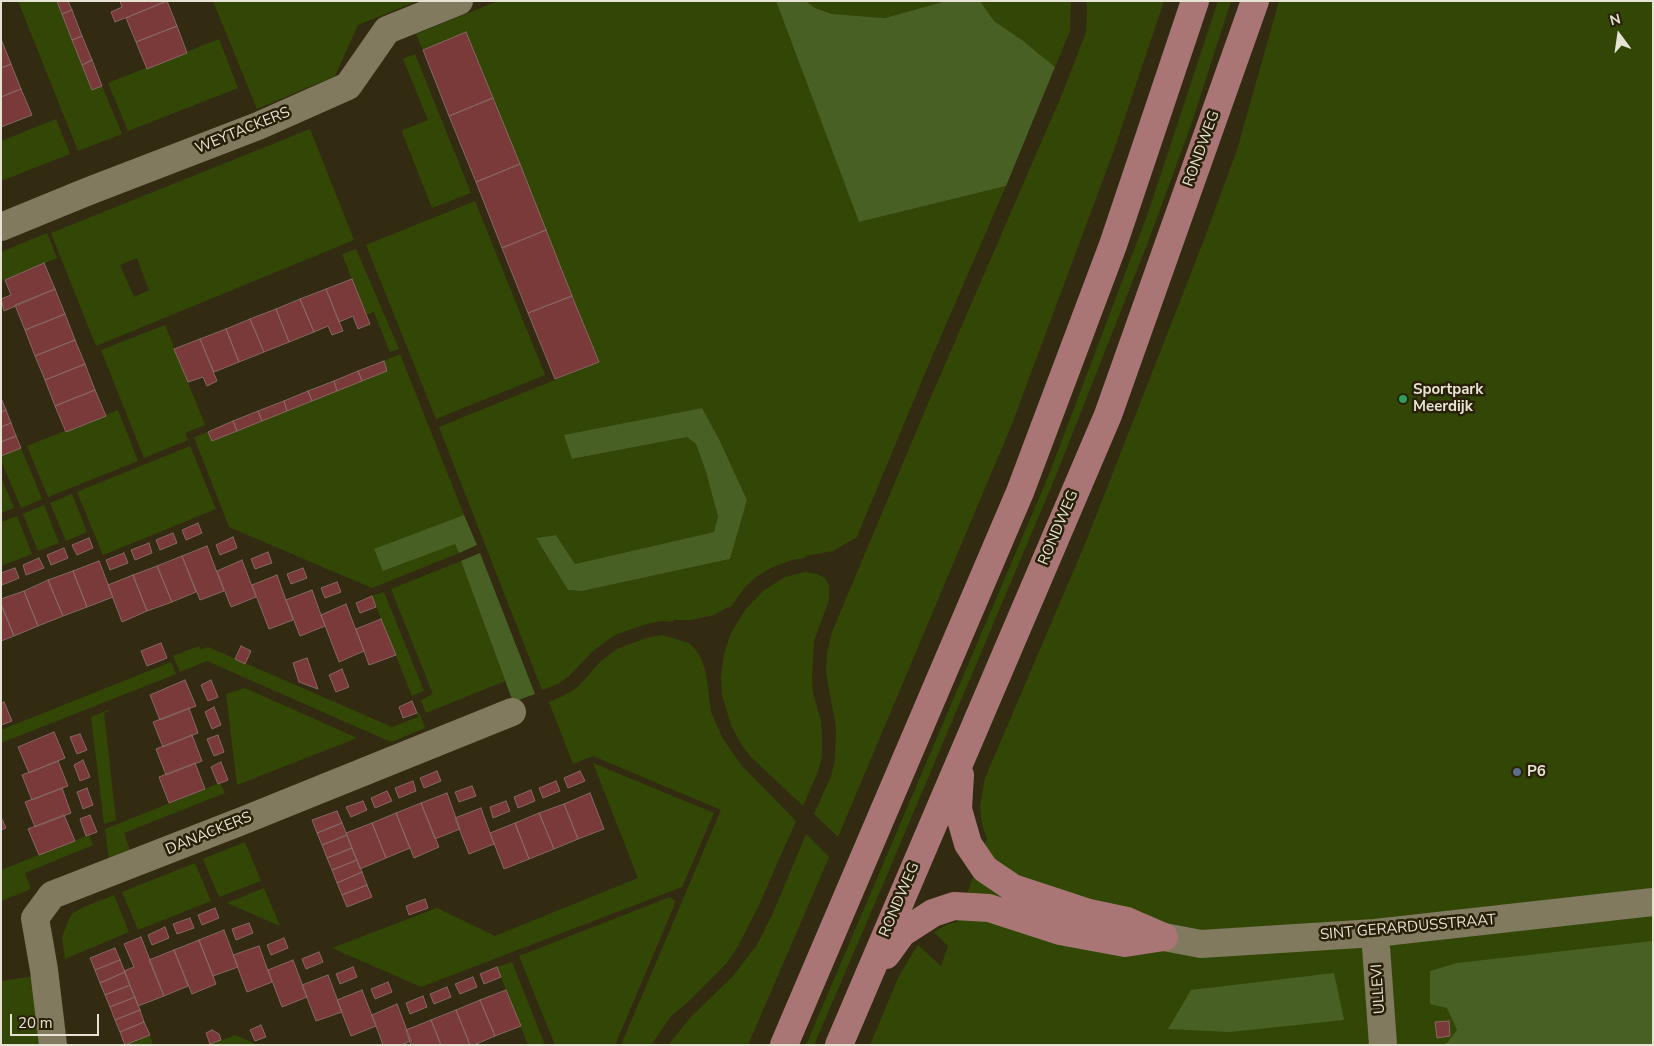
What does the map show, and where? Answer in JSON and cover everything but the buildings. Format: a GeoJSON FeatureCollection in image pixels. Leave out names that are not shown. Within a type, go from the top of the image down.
{"type":"FeatureCollection","features":[{"type":"Feature","properties":{"kind":"main road"},"geometry":{"type":"LineString","coordinates":[[784,1045],[1020,492],[1114,245],[1195,1]]}},
{"type":"Feature","properties":{"kind":"main road","name":"RONDWEG"},"geometry":{"type":"LineString","coordinates":[[839,1045],[1108,415],[1255,1]]}},
{"type":"Feature","properties":{"kind":"main road"},"geometry":{"type":"LineString","coordinates":[[962,757],[958,809],[968,844],[985,870],[1013,888],[1089,912],[1127,921],[1164,937]]}},
{"type":"Feature","properties":{"kind":"main road"},"geometry":{"type":"LineString","coordinates":[[867,980],[902,933],[932,914],[954,906],[989,908],[1060,931],[1125,943],[1164,937]]}},
{"type":"Feature","properties":{"kind":"street","name":"WEYTACKERS"},"geometry":{"type":"LineString","coordinates":[[1,227],[258,126],[348,86],[386,30],[459,1]]}},
{"type":"Feature","properties":{"kind":"street","name":"DANACKERS"},"geometry":{"type":"LineString","coordinates":[[53,1045],[44,970],[35,918],[52,895],[512,712]]}},
{"type":"Feature","properties":{"kind":"street","name":"SINT GERARDUSSTRAAT"},"geometry":{"type":"LineString","coordinates":[[1164,937],[1201,944],[1375,933],[1653,902]]}},
{"type":"Feature","properties":{"kind":"street","name":"ULLEVI"},"geometry":{"type":"LineString","coordinates":[[1375,933],[1383,1045]]}},
{"type":"Feature","properties":{"kind":"green space"},"geometry":{"type":"Polygon","coordinates":[[[18,1],[57,1],[92,90],[102,86],[122,134],[78,151],[18,1]]]}},
{"type":"Feature","properties":{"kind":"green space"},"geometry":{"type":"Polygon","coordinates":[[[213,1],[417,1],[358,25],[335,76],[257,109],[213,1]]]}},
{"type":"Feature","properties":{"kind":"green space"},"geometry":{"type":"Polygon","coordinates":[[[498,1],[776,1],[859,222],[1006,186],[856,539],[833,551],[806,556],[805,558],[792,560],[771,568],[756,577],[745,587],[730,608],[728,607],[714,615],[691,620],[673,620],[673,622],[662,621],[646,624],[615,635],[594,650],[569,676],[558,684],[542,690],[439,427],[599,362],[466,32],[423,50],[416,34],[498,1]],[[702,408],[565,436],[573,459],[687,437],[696,444],[718,517],[715,532],[575,564],[556,535],[536,538],[568,590],[582,591],[730,559],[747,500],[719,439],[702,408]]]}},
{"type":"Feature","properties":{"kind":"green space"},"geometry":{"type":"Polygon","coordinates":[[[776,1],[806,1],[815,8],[832,14],[885,18],[946,1],[980,1],[994,21],[1022,40],[1055,67],[1006,186],[859,222],[776,1]]]}},
{"type":"Feature","properties":{"kind":"green space"},"geometry":{"type":"Polygon","coordinates":[[[806,1],[946,1],[885,18],[832,14],[815,8],[806,1]]]}},
{"type":"Feature","properties":{"kind":"green space"},"geometry":{"type":"Polygon","coordinates":[[[980,1],[1071,1],[1070,31],[1055,67],[1022,40],[994,21],[980,1]]]}},
{"type":"Feature","properties":{"kind":"green space"},"geometry":{"type":"Polygon","coordinates":[[[1087,1],[1164,1],[1114,150],[1012,424],[838,837],[814,814],[831,776],[835,760],[836,727],[826,673],[827,653],[832,632],[924,413],[1063,92],[1086,32],[1087,1]]]}},
{"type":"Feature","properties":{"kind":"green space"},"geometry":{"type":"Polygon","coordinates":[[[1218,1],[1231,1],[1191,125],[1148,242],[1055,478],[814,1045],[806,1045],[1048,477],[1148,213],[1218,1]]]}},
{"type":"Feature","properties":{"kind":"green space","name":"Sportpark Meerdijk"},"geometry":{"type":"Polygon","coordinates":[[[1279,1],[1653,1],[1653,1045],[870,1045],[899,976],[918,945],[941,966],[948,946],[934,932],[948,924],[957,922],[987,838],[982,825],[980,806],[985,778],[1085,544],[1202,245],[1237,150],[1279,1]]]}},
{"type":"Feature","properties":{"kind":"green space"},"geometry":{"type":"Polygon","coordinates":[[[219,39],[238,88],[128,131],[108,83],[219,39]]]}},
{"type":"Feature","properties":{"kind":"green space"},"geometry":{"type":"Polygon","coordinates":[[[415,54],[471,193],[432,208],[402,132],[428,120],[403,59],[415,54]]]}},
{"type":"Feature","properties":{"kind":"green space"},"geometry":{"type":"Polygon","coordinates":[[[56,119],[70,154],[1,181],[1,141],[56,119]]]}},
{"type":"Feature","properties":{"kind":"green space"},"geometry":{"type":"Polygon","coordinates":[[[310,129],[354,240],[96,346],[51,233],[310,129]],[[137,258],[120,265],[134,297],[149,290],[137,258]]]}},
{"type":"Feature","properties":{"kind":"green space"},"geometry":{"type":"Polygon","coordinates":[[[475,201],[545,375],[436,419],[366,245],[475,201]]]}},
{"type":"Feature","properties":{"kind":"green space"},"geometry":{"type":"Polygon","coordinates":[[[47,233],[57,258],[1,281],[1,252],[47,233]]]}},
{"type":"Feature","properties":{"kind":"green space"},"geometry":{"type":"Polygon","coordinates":[[[356,249],[399,349],[390,352],[374,312],[366,315],[342,254],[356,249]]]}},
{"type":"Feature","properties":{"kind":"green space"},"geometry":{"type":"Polygon","coordinates":[[[165,325],[205,425],[185,433],[188,440],[144,458],[101,350],[165,325]]]}},
{"type":"Feature","properties":{"kind":"green space"},"geometry":{"type":"Polygon","coordinates":[[[400,354],[464,515],[374,550],[384,571],[455,543],[459,553],[372,588],[229,527],[194,437],[208,432],[212,441],[387,371],[384,361],[400,354]]]}},
{"type":"Feature","properties":{"kind":"green space"},"geometry":{"type":"Polygon","coordinates":[[[702,408],[719,439],[747,500],[730,559],[582,591],[568,590],[536,538],[556,535],[575,564],[714,532],[718,517],[696,444],[687,437],[572,459],[564,435],[702,408]]]}},
{"type":"Feature","properties":{"kind":"green space"},"geometry":{"type":"Polygon","coordinates":[[[118,410],[138,461],[48,497],[27,446],[118,410]]]}},
{"type":"Feature","properties":{"kind":"green space"},"geometry":{"type":"Polygon","coordinates":[[[190,446],[216,509],[103,555],[77,492],[190,446]]]}},
{"type":"Feature","properties":{"kind":"green space"},"geometry":{"type":"Polygon","coordinates":[[[21,448],[42,499],[21,508],[1,456],[21,448]]]}},
{"type":"Feature","properties":{"kind":"green space"},"geometry":{"type":"Polygon","coordinates":[[[1,477],[14,508],[1,513],[1,477]]]}},
{"type":"Feature","properties":{"kind":"green space"},"geometry":{"type":"Polygon","coordinates":[[[72,494],[87,532],[66,541],[50,503],[72,494]]]}},
{"type":"Feature","properties":{"kind":"green space"},"geometry":{"type":"Polygon","coordinates":[[[44,505],[59,543],[38,551],[23,514],[44,505]]]}},
{"type":"Feature","properties":{"kind":"green space"},"geometry":{"type":"Polygon","coordinates":[[[464,515],[477,545],[459,553],[455,544],[383,571],[374,549],[464,515]]]}},
{"type":"Feature","properties":{"kind":"green space"},"geometry":{"type":"Polygon","coordinates":[[[17,516],[32,554],[1,566],[1,522],[17,516]]]}},
{"type":"Feature","properties":{"kind":"green space"},"geometry":{"type":"Polygon","coordinates":[[[480,553],[535,694],[513,702],[461,561],[480,553]]]}},
{"type":"Feature","properties":{"kind":"green space"},"geometry":{"type":"Polygon","coordinates":[[[461,561],[505,681],[426,713],[421,700],[433,694],[391,589],[461,561]]]}},
{"type":"Feature","properties":{"kind":"green space"},"geometry":{"type":"Polygon","coordinates":[[[805,572],[817,574],[825,578],[829,586],[829,600],[814,641],[812,678],[813,693],[821,721],[822,757],[803,806],[750,756],[741,744],[731,725],[722,695],[721,678],[724,654],[731,633],[745,610],[763,591],[785,577],[805,572]]]}},
{"type":"Feature","properties":{"kind":"green space"},"geometry":{"type":"Polygon","coordinates":[[[384,592],[424,691],[412,696],[372,596],[384,592]]]}},
{"type":"Feature","properties":{"kind":"green space"},"geometry":{"type":"Polygon","coordinates":[[[662,635],[689,643],[695,649],[701,658],[706,673],[711,712],[723,739],[742,766],[796,821],[758,907],[738,946],[726,964],[687,1003],[672,1015],[651,1045],[621,1045],[721,810],[593,756],[573,764],[549,702],[578,687],[600,662],[617,649],[646,638],[662,635]]]}},
{"type":"Feature","properties":{"kind":"green space"},"geometry":{"type":"Polygon","coordinates":[[[199,646],[201,650],[208,647],[392,727],[418,717],[417,713],[419,712],[425,728],[391,742],[207,661],[180,672],[173,656],[199,646]]]}},
{"type":"Feature","properties":{"kind":"green space"},"geometry":{"type":"Polygon","coordinates":[[[171,662],[176,674],[1,743],[1,730],[171,662]]]}},
{"type":"Feature","properties":{"kind":"green space"},"geometry":{"type":"Polygon","coordinates":[[[245,688],[357,738],[237,785],[226,694],[245,688]]]}},
{"type":"Feature","properties":{"kind":"green space"},"geometry":{"type":"Polygon","coordinates":[[[108,710],[104,713],[116,820],[104,824],[91,717],[108,710]]]}},
{"type":"Feature","properties":{"kind":"green space"},"geometry":{"type":"Polygon","coordinates":[[[593,763],[714,813],[682,887],[421,987],[332,948],[437,908],[495,936],[638,878],[593,763]]]}},
{"type":"Feature","properties":{"kind":"green space"},"geometry":{"type":"Polygon","coordinates":[[[220,783],[225,793],[124,833],[130,850],[109,859],[105,829],[220,783]]]}},
{"type":"Feature","properties":{"kind":"green space"},"geometry":{"type":"Polygon","coordinates":[[[806,834],[829,857],[748,1045],[668,1045],[690,1018],[733,976],[757,945],[773,913],[806,834]]]}},
{"type":"Feature","properties":{"kind":"green space"},"geometry":{"type":"Polygon","coordinates":[[[89,835],[93,845],[25,873],[31,889],[1,901],[1,870],[89,835]]]}},
{"type":"Feature","properties":{"kind":"green space"},"geometry":{"type":"Polygon","coordinates":[[[245,842],[261,881],[219,897],[203,859],[245,842]]]}},
{"type":"Feature","properties":{"kind":"green space"},"geometry":{"type":"Polygon","coordinates":[[[195,863],[211,901],[138,930],[122,892],[195,863]]]}},
{"type":"Feature","properties":{"kind":"green space"},"geometry":{"type":"Polygon","coordinates":[[[264,888],[280,926],[227,903],[264,888]]]}},
{"type":"Feature","properties":{"kind":"green space"},"geometry":{"type":"Polygon","coordinates":[[[114,895],[129,932],[65,959],[62,937],[73,913],[114,895]]]}},
{"type":"Feature","properties":{"kind":"green space"},"geometry":{"type":"Polygon","coordinates":[[[670,897],[675,901],[674,906],[615,1045],[555,1045],[519,956],[670,897]]]}},
{"type":"Feature","properties":{"kind":"green space"},"geometry":{"type":"Polygon","coordinates":[[[1653,941],[1653,1045],[1440,1045],[1447,1043],[1457,1030],[1447,1008],[1430,1004],[1430,971],[1457,963],[1653,941]]]}},
{"type":"Feature","properties":{"kind":"green space"},"geometry":{"type":"Polygon","coordinates":[[[512,962],[545,1045],[528,1045],[497,967],[512,962]]]}},
{"type":"Feature","properties":{"kind":"green space"},"geometry":{"type":"Polygon","coordinates":[[[1334,973],[1344,1020],[1230,1032],[1168,1029],[1191,990],[1334,973]]]}},
{"type":"Feature","properties":{"kind":"green space"},"geometry":{"type":"Polygon","coordinates":[[[35,976],[42,1045],[1,1045],[1,981],[35,976]]]}},
{"type":"Feature","properties":{"kind":"green space"},"geometry":{"type":"Polygon","coordinates":[[[150,1035],[153,1045],[125,1045],[150,1035]]]}},
{"type":"Feature","properties":{"kind":"green space"},"geometry":{"type":"Polygon","coordinates":[[[235,1035],[258,1045],[209,1045],[235,1035]]]}},
{"type":"Feature","properties":{"kind":"place","name":"Sportpark Meerdijk"},"geometry":{"type":"Point","coordinates":[1403,399]}},
{"type":"Feature","properties":{"kind":"place","name":"P6"},"geometry":{"type":"Point","coordinates":[1517,772]}}]}
